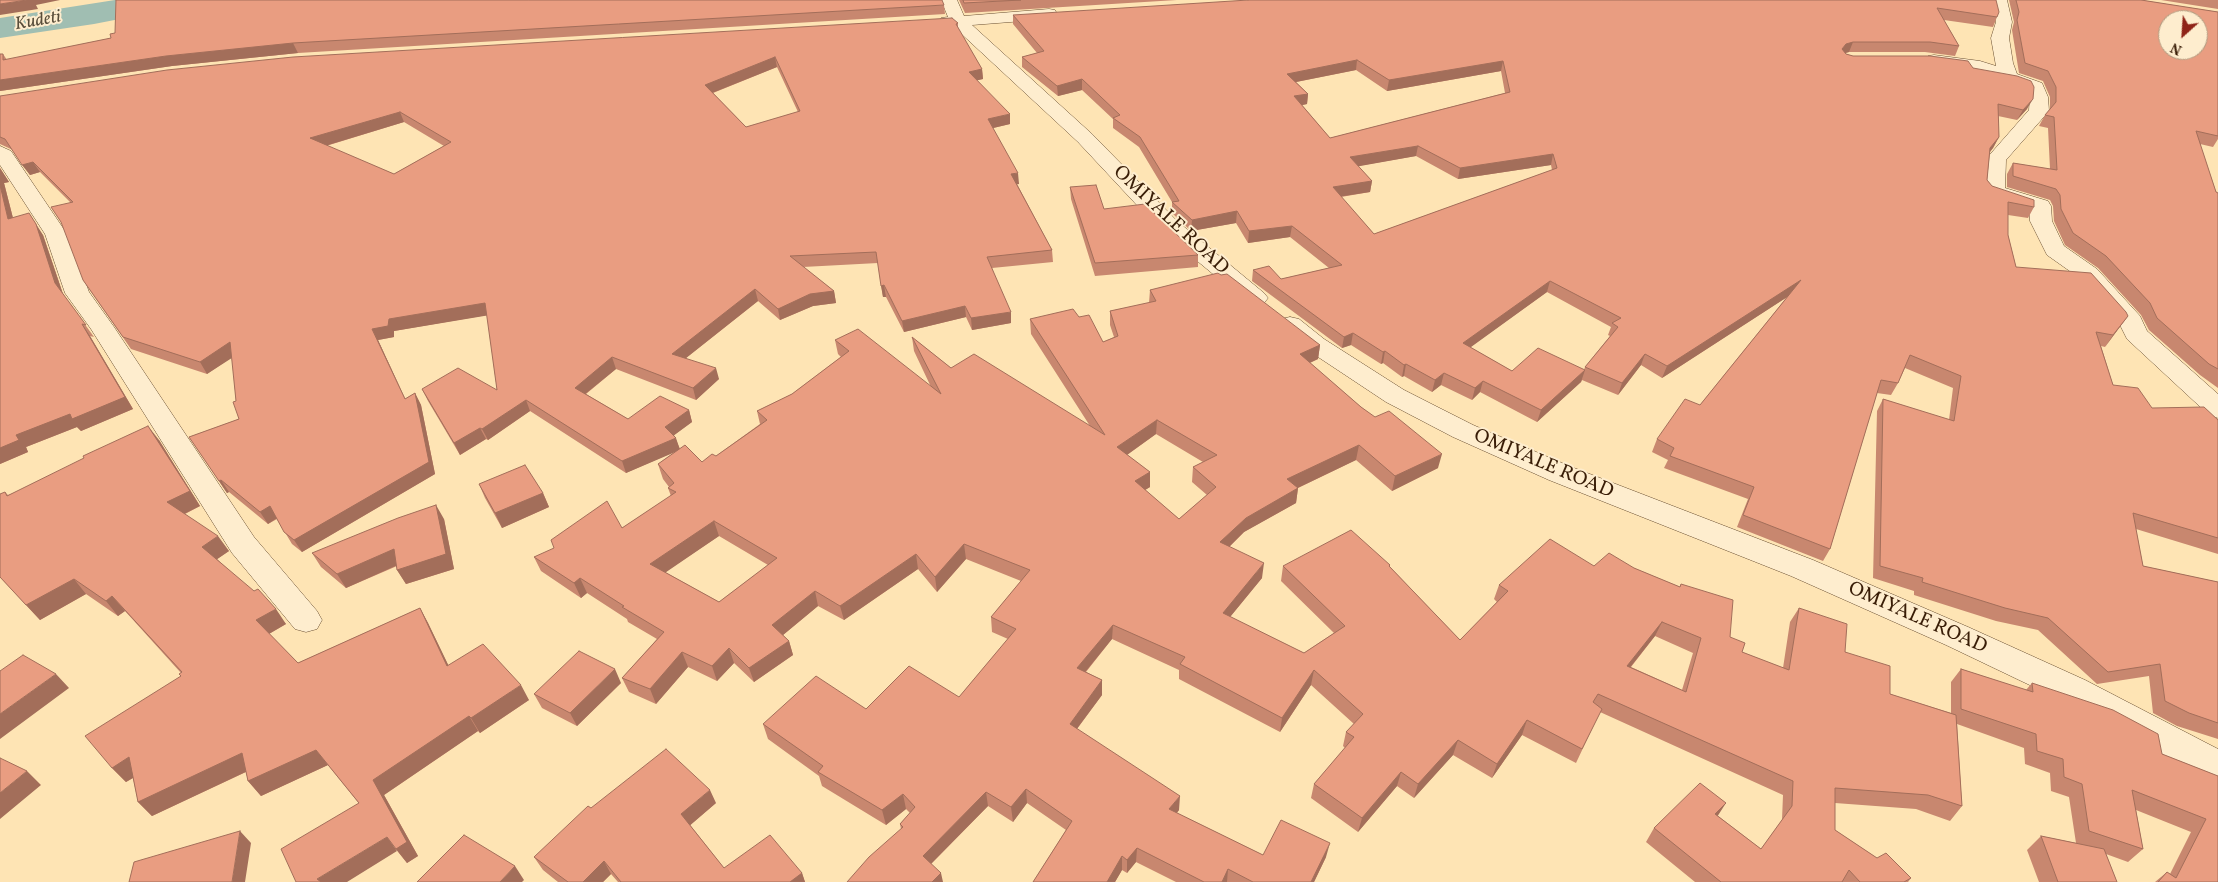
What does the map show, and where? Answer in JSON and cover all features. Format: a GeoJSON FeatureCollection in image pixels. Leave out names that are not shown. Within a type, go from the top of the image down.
{"type":"FeatureCollection","features":[{"type":"Feature","properties":{"kind":"street"},"geometry":{"type":"LineString","coordinates":[[1999,0],[2004,22],[2000,38],[2004,63],[2010,79]]}},
{"type":"Feature","properties":{"kind":"street"},"geometry":{"type":"LineString","coordinates":[[947,15],[1064,13]]}},
{"type":"Feature","properties":{"kind":"street","name":"OMIYALE ROAD"},"geometry":{"type":"LineString","coordinates":[[947,15],[1085,138],[1183,238],[1224,273],[1315,344],[1395,396],[1463,431],[1559,473],[1802,568],[1958,636],[2073,690],[2218,766]]}},
{"type":"Feature","properties":{"kind":"street"},"geometry":{"type":"LineString","coordinates":[[1916,59],[1980,66],[2035,87],[2039,97],[2039,111],[1996,159],[1994,191],[2040,206],[2041,221],[2055,250],[2089,274],[2131,321],[2136,334],[2218,409]]}},
{"type":"Feature","properties":{"kind":"street"},"geometry":{"type":"LineString","coordinates":[[0,152],[4,155],[56,234],[77,294],[102,327],[243,545],[306,620]]}},
{"type":"Feature","properties":{"kind":"building"},"geometry":{"type":"Polygon","coordinates":[[[0,0],[27,0],[0,4],[0,0]]]}},
{"type":"Feature","properties":{"kind":"building"},"geometry":{"type":"Polygon","coordinates":[[[116,0],[942,0],[944,5],[293,43],[166,56],[0,80],[0,54],[3,54],[3,60],[111,38],[110,34],[115,33],[116,0]]]}},
{"type":"Feature","properties":{"kind":"building"},"geometry":{"type":"Polygon","coordinates":[[[963,0],[1021,0],[964,3],[963,0]]]}},
{"type":"Feature","properties":{"kind":"building"},"geometry":{"type":"Polygon","coordinates":[[[1248,0],[1996,0],[1999,12],[1997,17],[1937,8],[1959,46],[1930,42],[1853,42],[1846,44],[1842,49],[1846,54],[1853,56],[1930,56],[1968,61],[1973,68],[2017,76],[2031,81],[2034,87],[2033,99],[2023,110],[1998,104],[1999,137],[1990,148],[1987,180],[1992,186],[2034,200],[2034,207],[2008,202],[2008,235],[2016,267],[2091,273],[2128,316],[2113,335],[2096,332],[2113,385],[2138,388],[2152,408],[2204,407],[2218,420],[2218,538],[2133,513],[2143,566],[2218,582],[2218,723],[2189,713],[2165,701],[2160,664],[2108,672],[2048,618],[2005,608],[1922,582],[1923,578],[1880,566],[1883,399],[1954,421],[1961,376],[1910,355],[1898,383],[1881,380],[1830,549],[1743,515],[1754,487],[1670,456],[1674,448],[1657,439],[1685,399],[1700,405],[1801,280],[1667,366],[1645,354],[1622,383],[1585,367],[1618,327],[1612,323],[1621,318],[1550,281],[1463,343],[1512,371],[1538,348],[1585,370],[1541,410],[1483,381],[1475,388],[1444,373],[1435,380],[1406,364],[1404,365],[1385,351],[1383,352],[1353,333],[1344,337],[1253,270],[1269,266],[1281,279],[1342,265],[1292,226],[1249,231],[1237,211],[1192,220],[1172,202],[1179,201],[1140,137],[1113,118],[1120,115],[1082,79],[1057,86],[1022,57],[1044,51],[1013,15],[1248,0]],[[1357,60],[1287,74],[1308,94],[1294,96],[1330,138],[1510,92],[1503,61],[1389,80],[1357,60]],[[1418,146],[1350,157],[1372,181],[1333,187],[1374,234],[1557,168],[1553,154],[1460,168],[1418,146]]]}},
{"type":"Feature","properties":{"kind":"building"},"geometry":{"type":"Polygon","coordinates":[[[2016,0],[2141,0],[2205,10],[2158,10],[2158,60],[2208,60],[2208,10],[2218,12],[2218,136],[2196,131],[2216,192],[2218,193],[2218,369],[2209,364],[2157,318],[2150,303],[2106,256],[2073,233],[2061,209],[2060,195],[2056,189],[2013,176],[2013,163],[2057,170],[2054,117],[2045,115],[2056,102],[2056,87],[2048,71],[2025,63],[2017,20],[2019,12],[2016,0]]]}},
{"type":"Feature","properties":{"kind":"building"},"geometry":{"type":"Polygon","coordinates":[[[952,18],[958,23],[956,24],[982,69],[969,72],[1010,114],[988,119],[1018,173],[1011,174],[1052,250],[987,257],[1011,312],[971,318],[965,306],[902,321],[884,285],[881,286],[876,252],[790,256],[834,291],[810,294],[778,309],[755,289],[672,354],[716,368],[693,388],[612,357],[575,388],[628,419],[660,396],[689,410],[665,427],[676,438],[622,461],[526,400],[482,429],[480,428],[454,443],[422,389],[458,368],[497,390],[485,303],[389,319],[388,326],[372,329],[405,399],[415,393],[429,462],[294,540],[284,532],[270,506],[260,512],[221,480],[219,481],[189,437],[239,419],[233,402],[236,401],[230,342],[200,362],[123,337],[83,280],[61,222],[51,207],[73,202],[33,162],[22,165],[5,139],[0,137],[0,96],[167,70],[293,57],[952,18]],[[775,57],[705,85],[746,127],[800,111],[775,57]],[[400,112],[310,138],[394,174],[451,142],[400,112]]]}},
{"type":"Feature","properties":{"kind":"building"},"geometry":{"type":"Polygon","coordinates":[[[0,185],[8,219],[29,213],[36,224],[55,283],[86,325],[82,324],[125,397],[72,419],[70,414],[16,435],[19,440],[0,448],[0,185]]]}},
{"type":"Feature","properties":{"kind":"building"},"geometry":{"type":"Polygon","coordinates":[[[1096,185],[1104,209],[1145,204],[1198,255],[1095,263],[1070,187],[1096,185]]]}},
{"type":"Feature","properties":{"kind":"building"},"geometry":{"type":"Polygon","coordinates":[[[1218,273],[1221,275],[1227,274],[1320,345],[1300,354],[1361,407],[1375,417],[1389,411],[1442,454],[1395,476],[1359,445],[1287,479],[1298,488],[1246,518],[1220,542],[1264,563],[1223,613],[1304,653],[1345,626],[1283,566],[1351,530],[1390,565],[1460,640],[1508,591],[1499,585],[1550,539],[1594,566],[1609,553],[1634,568],[1680,587],[1681,584],[1733,600],[1730,637],[1745,643],[1742,652],[1789,670],[1799,608],[1847,624],[1845,652],[1890,666],[1890,694],[1956,715],[1962,806],[1928,795],[1835,788],[1835,830],[1877,858],[1886,853],[1911,878],[1904,882],[1860,882],[1849,870],[1842,882],[1721,882],[1654,828],[1700,783],[1726,803],[1715,814],[1761,849],[1792,806],[1793,781],[1598,694],[1593,702],[1602,709],[1582,749],[1527,720],[1497,764],[1458,740],[1418,784],[1401,772],[1362,818],[1314,784],[1354,737],[1346,732],[1363,714],[1314,670],[1282,718],[1180,664],[1185,657],[1113,625],[1077,668],[1102,680],[1070,724],[1180,796],[1169,809],[1263,855],[1281,820],[1330,843],[1311,882],[1253,882],[1228,869],[1222,882],[1204,882],[1137,848],[1127,860],[1122,856],[1107,882],[1033,882],[1072,821],[1026,789],[1011,807],[986,792],[923,856],[941,873],[932,882],[847,882],[869,857],[903,827],[900,824],[915,807],[903,794],[882,810],[818,772],[823,766],[763,724],[816,676],[866,709],[909,666],[959,697],[1016,629],[991,617],[1030,570],[964,544],[935,577],[916,554],[840,606],[815,591],[772,625],[789,641],[749,668],[729,648],[712,666],[682,652],[650,689],[622,678],[664,632],[622,607],[624,606],[580,578],[574,583],[534,557],[554,548],[551,540],[607,501],[622,528],[676,492],[668,488],[674,483],[658,464],[685,445],[702,462],[712,454],[716,456],[767,420],[757,411],[792,394],[849,351],[835,340],[858,329],[941,394],[912,337],[951,368],[974,354],[1105,435],[1030,319],[1073,309],[1079,317],[1089,315],[1103,342],[1118,336],[1110,311],[1156,301],[1150,290],[1218,273]],[[1157,420],[1117,447],[1150,472],[1135,481],[1179,519],[1216,487],[1193,467],[1217,455],[1157,420]],[[714,521],[650,564],[719,602],[777,558],[714,521]],[[1662,622],[1627,666],[1686,692],[1701,638],[1662,622]]]}},
{"type":"Feature","properties":{"kind":"building"},"geometry":{"type":"Polygon","coordinates":[[[148,426],[190,491],[167,502],[218,536],[202,547],[254,591],[258,589],[276,609],[256,620],[298,663],[420,608],[447,666],[483,644],[521,685],[471,718],[469,716],[373,780],[407,842],[396,849],[387,837],[317,879],[321,882],[296,882],[281,849],[359,803],[316,750],[248,781],[242,753],[138,802],[129,757],[112,768],[85,736],[181,676],[179,674],[182,672],[112,596],[106,601],[74,579],[26,605],[0,577],[0,494],[5,492],[7,496],[84,458],[83,456],[148,426]]]}},
{"type":"Feature","properties":{"kind":"building"},"geometry":{"type":"Polygon","coordinates":[[[525,465],[543,493],[495,513],[479,484],[525,465]]]}},
{"type":"Feature","properties":{"kind":"building"},"geometry":{"type":"Polygon","coordinates":[[[436,505],[446,554],[397,570],[394,549],[337,574],[312,553],[398,518],[436,505]]]}},
{"type":"Feature","properties":{"kind":"building"},"geometry":{"type":"Polygon","coordinates":[[[579,651],[615,669],[570,713],[534,694],[579,651]]]}},
{"type":"Feature","properties":{"kind":"building"},"geometry":{"type":"Polygon","coordinates":[[[23,655],[56,674],[0,714],[0,671],[23,655]]]}},
{"type":"Feature","properties":{"kind":"building"},"geometry":{"type":"Polygon","coordinates":[[[1961,669],[2033,692],[2032,683],[2113,710],[2158,734],[2162,754],[2218,776],[2218,882],[2158,882],[2167,872],[2176,878],[2206,819],[2132,790],[2143,849],[2089,831],[2082,784],[2064,777],[2063,759],[2037,751],[2036,734],[1961,709],[1961,669]]]}},
{"type":"Feature","properties":{"kind":"building"},"geometry":{"type":"Polygon","coordinates":[[[666,749],[710,790],[681,814],[724,868],[770,835],[802,873],[790,882],[621,882],[604,861],[583,882],[568,882],[534,857],[588,806],[591,808],[666,749]]]}},
{"type":"Feature","properties":{"kind":"building"},"geometry":{"type":"Polygon","coordinates":[[[0,758],[27,771],[0,793],[0,758]]]}},
{"type":"Feature","properties":{"kind":"building"},"geometry":{"type":"Polygon","coordinates":[[[240,831],[232,882],[129,882],[134,862],[240,831]]]}},
{"type":"Feature","properties":{"kind":"building"},"geometry":{"type":"Polygon","coordinates":[[[464,835],[515,866],[500,882],[417,882],[464,835]]]}},
{"type":"Feature","properties":{"kind":"building"},"geometry":{"type":"Polygon","coordinates":[[[2041,836],[2104,849],[2117,882],[2058,882],[2041,836]]]}},
{"type":"Feature","properties":{"kind":"waterway","name":"Kudeti"},"geometry":{"type":"LineString","coordinates":[[0,28],[94,14],[166,0]]}}]}
